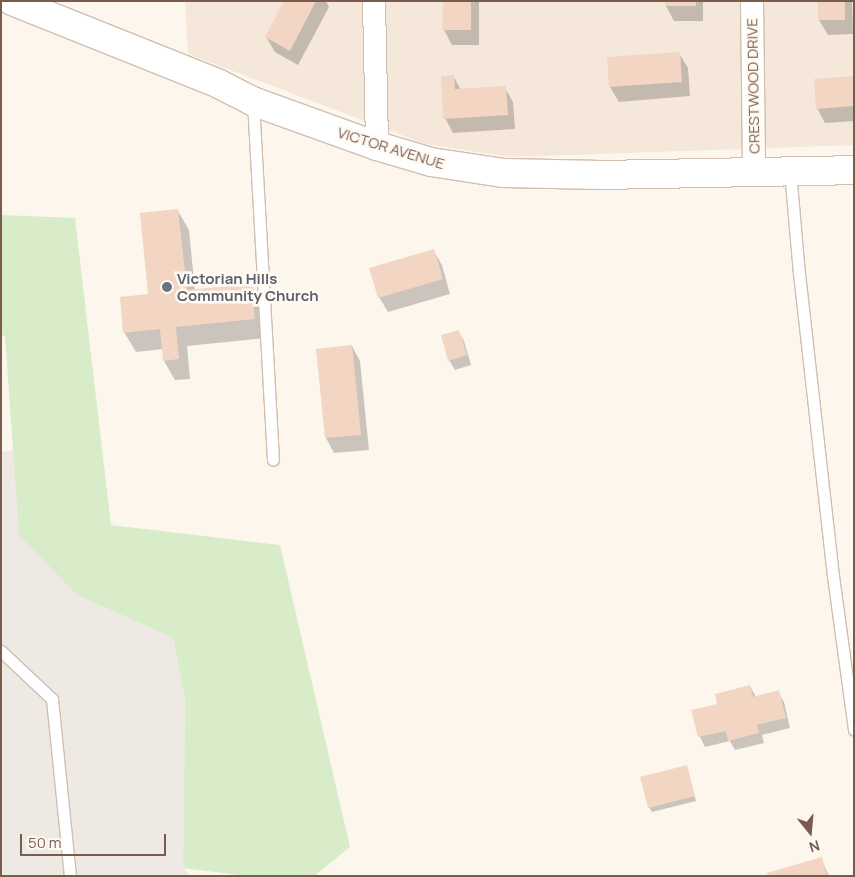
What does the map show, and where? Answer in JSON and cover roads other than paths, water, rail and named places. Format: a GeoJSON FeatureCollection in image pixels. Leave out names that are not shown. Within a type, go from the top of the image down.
{"type":"FeatureCollection","features":[{"type":"Feature","properties":{"kind":"street","name":"VICTOR AVENUE"},"geometry":{"type":"LineString","coordinates":[[12,1],[219,84],[252,101],[377,146],[431,162],[504,173],[602,176],[854,170]]}},
{"type":"Feature","properties":{"kind":"street"},"geometry":{"type":"LineString","coordinates":[[374,1],[377,146]]}},
{"type":"Feature","properties":{"kind":"street","name":"CRESTWOOD DRIVE"},"geometry":{"type":"LineString","coordinates":[[752,1],[754,172]]}},
{"type":"Feature","properties":{"kind":"lane"},"geometry":{"type":"LineString","coordinates":[[252,101],[273,459]]}},
{"type":"Feature","properties":{"kind":"lane"},"geometry":{"type":"LineString","coordinates":[[790,171],[799,273],[833,576],[854,730]]}},
{"type":"Feature","properties":{"kind":"lane"},"geometry":{"type":"LineString","coordinates":[[1,651],[52,699],[70,876]]}},
{"type":"Feature","properties":{"kind":"place","name":"Victorian Hills Community Church"},"geometry":{"type":"Point","coordinates":[167,287]}}]}
